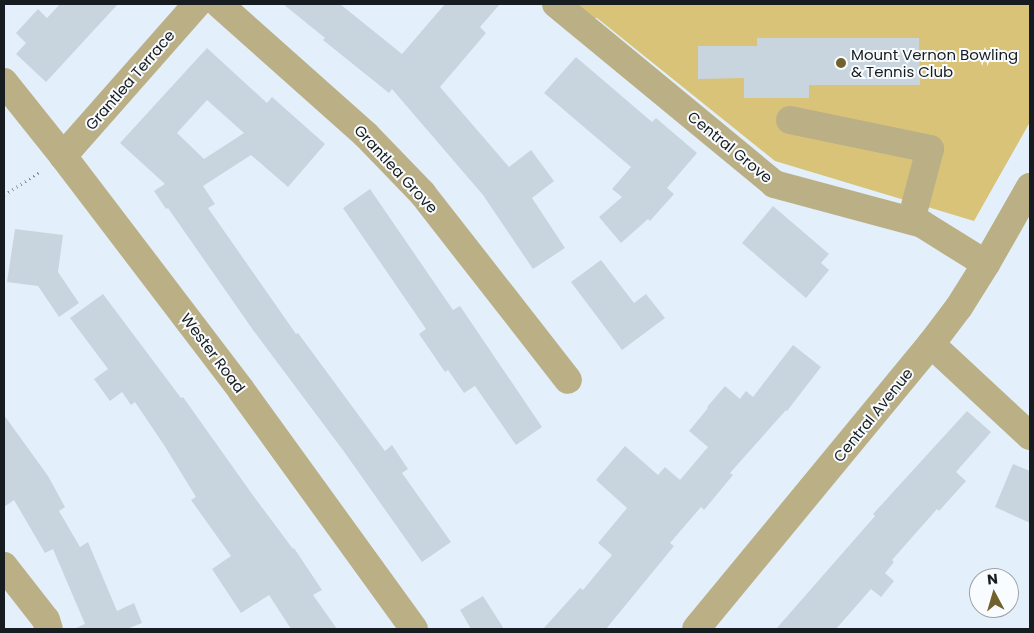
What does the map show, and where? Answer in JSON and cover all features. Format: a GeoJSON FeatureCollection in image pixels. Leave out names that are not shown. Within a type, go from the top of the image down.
{"type":"FeatureCollection","features":[{"type":"Feature","properties":{"kind":"street","name":"Grantlea Terrace"},"geometry":{"type":"LineString","coordinates":[[63,156],[197,4]]}},
{"type":"Feature","properties":{"kind":"street","name":"Grantlea Grove"},"geometry":{"type":"LineString","coordinates":[[218,4],[366,135],[422,193],[568,380]]}},
{"type":"Feature","properties":{"kind":"street","name":"Central Grove"},"geometry":{"type":"LineString","coordinates":[[556,4],[774,184],[922,224],[986,264]]}},
{"type":"Feature","properties":{"kind":"street","name":"Wester Road"},"geometry":{"type":"LineString","coordinates":[[4,82],[63,156],[241,390],[414,629]]}},
{"type":"Feature","properties":{"kind":"street"},"geometry":{"type":"LineString","coordinates":[[790,120],[930,149],[911,221]]}},
{"type":"Feature","properties":{"kind":"street","name":"Central Avenue"},"geometry":{"type":"LineString","coordinates":[[696,629],[960,307],[1030,187]]}},
{"type":"Feature","properties":{"kind":"street"},"geometry":{"type":"LineString","coordinates":[[931,344],[1030,436]]}},
{"type":"Feature","properties":{"kind":"street"},"geometry":{"type":"LineString","coordinates":[[4,566],[46,620],[49,629]]}},
{"type":"Feature","properties":{"kind":"path"},"geometry":{"type":"LineString","coordinates":[[4,195],[63,156]]}},
{"type":"Feature","properties":{"kind":"shaded area","name":"Mount Vernon Bowling & Tennis Club"},"geometry":{"type":"Polygon","coordinates":[[[574,4],[1030,4],[1030,122],[974,221],[775,161],[597,18],[590,18],[574,4]]]}},
{"type":"Feature","properties":{"kind":"building"},"geometry":{"type":"Polygon","coordinates":[[[60,4],[118,4],[46,82],[16,54],[26,43],[16,33],[38,9],[47,18],[60,4]]]}},
{"type":"Feature","properties":{"kind":"building"},"geometry":{"type":"Polygon","coordinates":[[[283,4],[340,4],[402,54],[445,4],[500,4],[480,27],[486,33],[440,87],[509,167],[531,150],[554,181],[532,198],[565,248],[533,269],[483,195],[392,89],[389,93],[323,40],[325,38],[283,4]]]}},
{"type":"Feature","properties":{"kind":"building"},"geometry":{"type":"Polygon","coordinates":[[[757,38],[919,38],[920,85],[809,85],[809,98],[744,98],[744,78],[698,79],[698,46],[757,46],[757,38]]]}},
{"type":"Feature","properties":{"kind":"building"},"geometry":{"type":"Polygon","coordinates":[[[207,48],[267,103],[272,97],[325,144],[288,187],[251,155],[203,186],[215,204],[208,208],[296,334],[298,333],[385,451],[392,445],[408,469],[402,473],[451,542],[422,562],[345,453],[253,330],[168,208],[166,209],[154,191],[165,184],[120,143],[207,48]],[[207,100],[177,133],[204,159],[244,133],[207,100]]]}},
{"type":"Feature","properties":{"kind":"building"},"geometry":{"type":"Polygon","coordinates":[[[576,57],[652,122],[656,118],[697,153],[667,188],[674,194],[650,221],[648,219],[621,243],[599,217],[622,197],[612,189],[631,167],[544,93],[576,57]]]}},
{"type":"Feature","properties":{"kind":"building"},"geometry":{"type":"Polygon","coordinates":[[[370,189],[453,310],[460,306],[542,427],[516,445],[475,386],[464,393],[448,370],[445,372],[419,334],[426,329],[343,208],[370,189]]]}},
{"type":"Feature","properties":{"kind":"building"},"geometry":{"type":"Polygon","coordinates":[[[773,206],[829,254],[821,263],[829,270],[806,298],[742,243],[773,206]]]}},
{"type":"Feature","properties":{"kind":"building"},"geometry":{"type":"Polygon","coordinates":[[[15,229],[63,235],[58,272],[79,303],[59,317],[38,286],[7,282],[15,229]]]}},
{"type":"Feature","properties":{"kind":"building"},"geometry":{"type":"Polygon","coordinates":[[[601,260],[634,303],[646,294],[665,318],[622,350],[571,282],[601,260]]]}},
{"type":"Feature","properties":{"kind":"building"},"geometry":{"type":"Polygon","coordinates":[[[103,294],[181,398],[183,397],[252,494],[294,548],[322,590],[313,595],[337,629],[291,629],[269,595],[241,613],[212,569],[231,556],[191,500],[196,497],[164,445],[135,402],[131,405],[122,392],[110,401],[94,379],[108,369],[70,318],[103,294]]]}},
{"type":"Feature","properties":{"kind":"building"},"geometry":{"type":"Polygon","coordinates":[[[793,345],[821,367],[787,411],[730,473],[733,475],[704,510],[701,507],[670,543],[674,546],[606,629],[543,629],[580,588],[583,590],[612,555],[598,543],[627,508],[596,480],[625,446],[658,475],[665,467],[680,480],[708,447],[689,431],[707,407],[725,386],[740,399],[746,391],[753,397],[793,345]]]}},
{"type":"Feature","properties":{"kind":"building"},"geometry":{"type":"Polygon","coordinates":[[[967,411],[991,432],[956,472],[966,481],[939,511],[937,509],[892,560],[894,562],[885,573],[894,581],[881,597],[871,589],[836,629],[776,629],[875,516],[873,514],[967,411]]]}},
{"type":"Feature","properties":{"kind":"building"},"geometry":{"type":"Polygon","coordinates":[[[4,415],[48,476],[65,507],[59,511],[80,547],[88,542],[117,611],[134,603],[142,623],[127,629],[74,629],[85,624],[53,549],[45,553],[14,500],[4,507],[4,415]]]}},
{"type":"Feature","properties":{"kind":"building"},"geometry":{"type":"Polygon","coordinates":[[[1013,464],[1030,471],[1030,523],[995,507],[1013,464]]]}},
{"type":"Feature","properties":{"kind":"building"},"geometry":{"type":"Polygon","coordinates":[[[483,596],[504,629],[471,629],[460,610],[483,596]]]}},
{"type":"Feature","properties":{"kind":"place","name":"Mount Vernon Bowling & Tennis Club"},"geometry":{"type":"Point","coordinates":[841,63]}}]}
